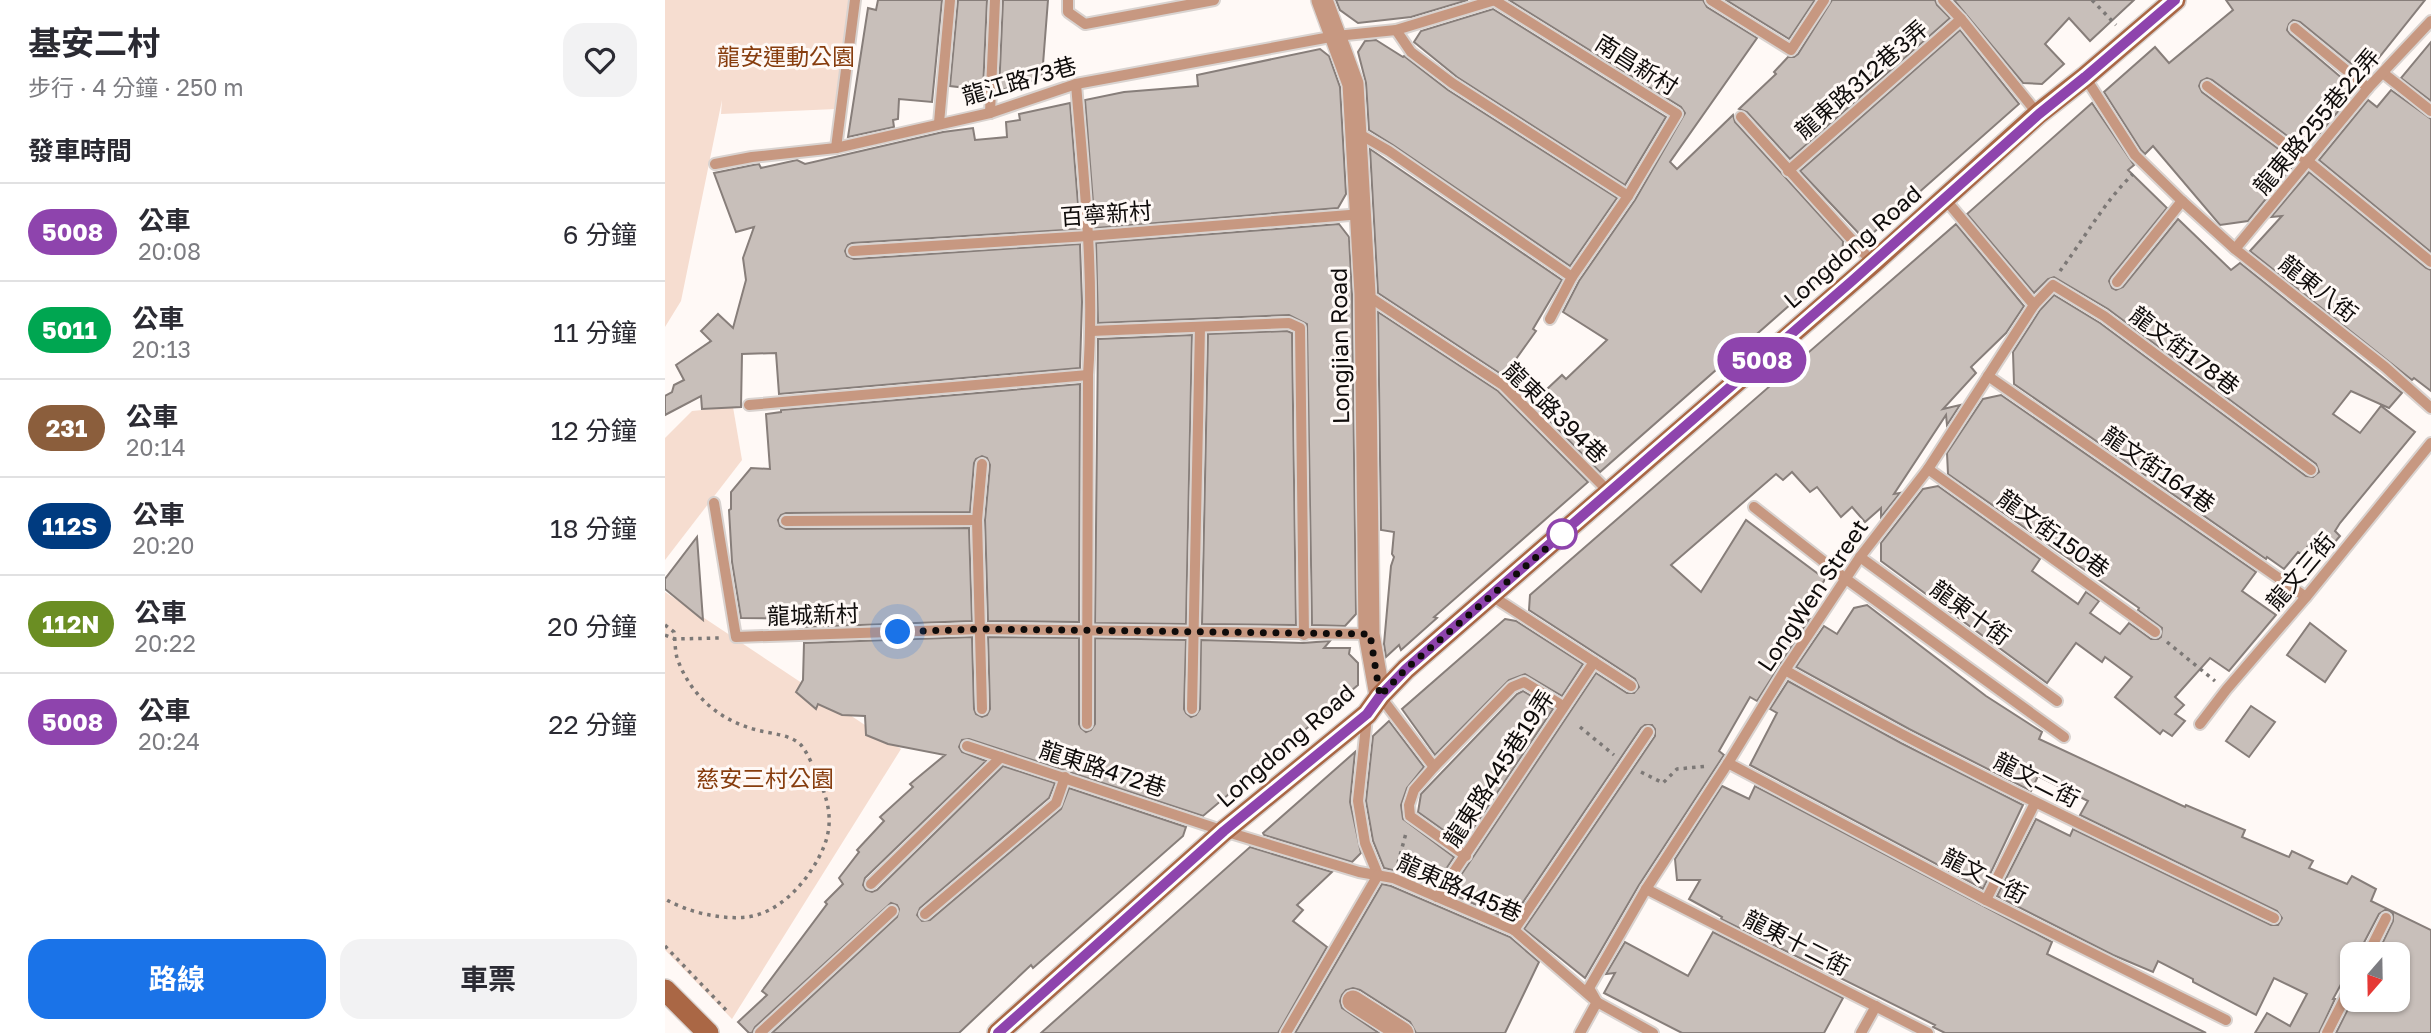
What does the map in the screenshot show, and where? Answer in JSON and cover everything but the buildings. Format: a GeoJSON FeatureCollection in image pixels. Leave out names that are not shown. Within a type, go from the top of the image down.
{"type":"FeatureCollection","features":[{"type":"Feature","properties":{"kind":"street","name":"Longjian Road"},"geometry":{"type":"LineString","coordinates":[[1322,0],[1353,84],[1365,294],[1370,634],[1380,696]]}},
{"type":"Feature","properties":{"kind":"street","name":"Longdong Road"},"geometry":{"type":"LineString","coordinates":[[1006,1031],[1224,831],[1367,714],[1406,669],[1873,263],[2039,114],[2175,0]]}},
{"type":"Feature","properties":{"kind":"street"},"geometry":{"type":"LineString","coordinates":[[665,990],[708,1033]]}},
{"type":"Feature","properties":{"kind":"street"},"geometry":{"type":"LineString","coordinates":[[1353,1001],[1403,1033]]}},
{"type":"Feature","properties":{"kind":"lane"},"geometry":{"type":"LineString","coordinates":[[836,148],[855,0]]}},
{"type":"Feature","properties":{"kind":"lane"},"geometry":{"type":"LineString","coordinates":[[939,123],[950,0]]}},
{"type":"Feature","properties":{"kind":"lane"},"geometry":{"type":"LineString","coordinates":[[990,113],[995,0]]}},
{"type":"Feature","properties":{"kind":"lane"},"geometry":{"type":"LineString","coordinates":[[1067,0],[1067,12],[1085,24],[1214,0]]}},
{"type":"Feature","properties":{"kind":"lane","name":"龍江路73巷"},"geometry":{"type":"LineString","coordinates":[[715,164],[836,148],[990,113],[1076,84],[1336,36],[1396,30],[1495,0]]}},
{"type":"Feature","properties":{"kind":"lane","name":"南昌新村"},"geometry":{"type":"LineString","coordinates":[[1495,0],[1677,114],[1628,196],[1572,277],[1550,319]]}},
{"type":"Feature","properties":{"kind":"lane"},"geometry":{"type":"LineString","coordinates":[[1711,0],[1791,50],[1824,0]]}},
{"type":"Feature","properties":{"kind":"lane"},"geometry":{"type":"LineString","coordinates":[[1943,0],[2039,114]]}},
{"type":"Feature","properties":{"kind":"lane","name":"龍東路312巷3弄"},"geometry":{"type":"LineString","coordinates":[[1789,171],[1961,19]]}},
{"type":"Feature","properties":{"kind":"lane","name":"龍東路255巷22弄"},"geometry":{"type":"LineString","coordinates":[[2235,249],[2368,88],[2431,21]]}},
{"type":"Feature","properties":{"kind":"lane"},"geometry":{"type":"LineString","coordinates":[[2295,28],[2368,88]]}},
{"type":"Feature","properties":{"kind":"lane"},"geometry":{"type":"LineString","coordinates":[[1396,30],[1411,52],[1453,83],[1628,196]]}},
{"type":"Feature","properties":{"kind":"lane"},"geometry":{"type":"LineString","coordinates":[[2383,73],[2431,111]]}},
{"type":"Feature","properties":{"kind":"lane","name":"龍東八街"},"geometry":{"type":"LineString","coordinates":[[2085,77],[2135,155],[2182,201],[2235,249],[2385,367],[2431,408]]}},
{"type":"Feature","properties":{"kind":"lane"},"geometry":{"type":"LineString","coordinates":[[1076,84],[1088,236],[1091,331],[1088,375],[1087,724]]}},
{"type":"Feature","properties":{"kind":"lane"},"geometry":{"type":"LineString","coordinates":[[2207,86],[2309,162],[2431,262]]}},
{"type":"Feature","properties":{"kind":"lane"},"geometry":{"type":"LineString","coordinates":[[1741,117],[1873,263]]}},
{"type":"Feature","properties":{"kind":"lane"},"geometry":{"type":"LineString","coordinates":[[1356,132],[1389,151],[1572,277]]}},
{"type":"Feature","properties":{"kind":"lane"},"geometry":{"type":"LineString","coordinates":[[1945,199],[2034,304],[2053,285]]}},
{"type":"Feature","properties":{"kind":"lane"},"geometry":{"type":"LineString","coordinates":[[2117,282],[2182,201]]}},
{"type":"Feature","properties":{"kind":"lane","name":"百寧新村"},"geometry":{"type":"LineString","coordinates":[[853,250],[1088,236],[1362,214]]}},
{"type":"Feature","properties":{"kind":"lane","name":"龍文街178巷"},"geometry":{"type":"LineString","coordinates":[[2053,285],[2104,316],[2311,470]]}},
{"type":"Feature","properties":{"kind":"lane","name":"龍東路394巷"},"geometry":{"type":"LineString","coordinates":[[1365,294],[1503,385],[1610,493]]}},
{"type":"Feature","properties":{"kind":"lane","name":"LongWen Street"},"geometry":{"type":"LineString","coordinates":[[1580,1033],[1597,1002],[1589,988],[1646,889],[1785,670],[1860,557],[1928,469],[2034,304]]}},
{"type":"Feature","properties":{"kind":"lane"},"geometry":{"type":"LineString","coordinates":[[1091,331],[1289,323],[1300,328],[1304,635]]}},
{"type":"Feature","properties":{"kind":"lane"},"geometry":{"type":"LineString","coordinates":[[1192,709],[1200,327]]}},
{"type":"Feature","properties":{"kind":"lane"},"geometry":{"type":"LineString","coordinates":[[749,405],[1088,375]]}},
{"type":"Feature","properties":{"kind":"lane","name":"龍文街164巷"},"geometry":{"type":"LineString","coordinates":[[1988,376],[2306,597]]}},
{"type":"Feature","properties":{"kind":"lane","name":"龍文三街"},"geometry":{"type":"LineString","coordinates":[[2200,724],[2225,690],[2306,597],[2431,443]]}},
{"type":"Feature","properties":{"kind":"lane"},"geometry":{"type":"LineString","coordinates":[[982,464],[977,520],[982,709]]}},
{"type":"Feature","properties":{"kind":"lane","name":"龍文街150巷"},"geometry":{"type":"LineString","coordinates":[[1928,469],[2155,632]]}},
{"type":"Feature","properties":{"kind":"lane","name":"龍城新村"},"geometry":{"type":"LineString","coordinates":[[714,503],[736,637],[980,629],[1370,634]]}},
{"type":"Feature","properties":{"kind":"lane"},"geometry":{"type":"LineString","coordinates":[[1753,507],[1846,579],[2064,737]]}},
{"type":"Feature","properties":{"kind":"lane"},"geometry":{"type":"LineString","coordinates":[[786,520],[977,520]]}},
{"type":"Feature","properties":{"kind":"lane","name":"龍東十街"},"geometry":{"type":"LineString","coordinates":[[1860,557],[2057,701]]}},
{"type":"Feature","properties":{"kind":"lane"},"geometry":{"type":"LineString","coordinates":[[1492,596],[1631,686]]}},
{"type":"Feature","properties":{"kind":"lane","name":"龍東路445巷19弄"},"geometry":{"type":"LineString","coordinates":[[1437,897],[1594,662]]}},
{"type":"Feature","properties":{"kind":"lane","name":"龍文二街"},"geometry":{"type":"LineString","coordinates":[[1785,670],[2035,803],[2274,918]]}},
{"type":"Feature","properties":{"kind":"lane"},"geometry":{"type":"LineString","coordinates":[[1466,856],[1410,816],[1409,805],[1414,790],[1512,687],[1524,682],[1563,706]]}},
{"type":"Feature","properties":{"kind":"lane"},"geometry":{"type":"LineString","coordinates":[[1380,696],[1434,767]]}},
{"type":"Feature","properties":{"kind":"lane"},"geometry":{"type":"LineString","coordinates":[[1286,1033],[1378,875],[1364,843],[1358,801],[1367,714]]}},
{"type":"Feature","properties":{"kind":"lane"},"geometry":{"type":"LineString","coordinates":[[1514,930],[1648,732]]}},
{"type":"Feature","properties":{"kind":"lane","name":"龍東路472巷"},"geometry":{"type":"LineString","coordinates":[[967,746],[1224,831]]}},
{"type":"Feature","properties":{"kind":"lane"},"geometry":{"type":"LineString","coordinates":[[871,884],[1001,757]]}},
{"type":"Feature","properties":{"kind":"lane","name":"龍文一街"},"geometry":{"type":"LineString","coordinates":[[1728,763],[1986,900],[2225,1020]]}},
{"type":"Feature","properties":{"kind":"lane"},"geometry":{"type":"LineString","coordinates":[[925,914],[1056,803],[1065,777]]}},
{"type":"Feature","properties":{"kind":"lane"},"geometry":{"type":"LineString","coordinates":[[1986,900],[2035,803]]}},
{"type":"Feature","properties":{"kind":"lane","name":"龍東路445巷"},"geometry":{"type":"LineString","coordinates":[[1224,831],[1359,872],[1393,878],[1514,930],[1597,1002],[1653,1033]]}},
{"type":"Feature","properties":{"kind":"lane","name":"龍東十二街"},"geometry":{"type":"LineString","coordinates":[[1646,889],[1928,1033]]}},
{"type":"Feature","properties":{"kind":"lane"},"geometry":{"type":"LineString","coordinates":[[759,1033],[892,911]]}},
{"type":"Feature","properties":{"kind":"lane"},"geometry":{"type":"LineString","coordinates":[[2374,942],[2386,918]]}},
{"type":"Feature","properties":{"kind":"lane"},"geometry":{"type":"LineString","coordinates":[[1861,1033],[1876,1006]]}},
{"type":"Feature","properties":{"kind":"lane"},"geometry":{"type":"LineString","coordinates":[[2327,1033],[2340,1008]]}},
{"type":"Feature","properties":{"kind":"path"},"geometry":{"type":"LineString","coordinates":[[2091,0],[2129,40]]}},
{"type":"Feature","properties":{"kind":"path"},"geometry":{"type":"LineString","coordinates":[[2053,285],[2114,193],[2144,163]]}},
{"type":"Feature","properties":{"kind":"path"},"geometry":{"type":"LineString","coordinates":[[665,625],[674,632],[676,655],[689,684],[710,709],[734,722],[778,734],[801,745],[828,798],[830,819],[830,827],[817,860],[783,902],[752,916],[739,918],[700,912],[665,899]]}},
{"type":"Feature","properties":{"kind":"path"},"geometry":{"type":"LineString","coordinates":[[2155,632],[2225,690]]}},
{"type":"Feature","properties":{"kind":"path"},"geometry":{"type":"LineString","coordinates":[[665,635],[675,639],[736,637]]}},
{"type":"Feature","properties":{"kind":"path"},"geometry":{"type":"LineString","coordinates":[[1580,727],[1626,765],[1663,783],[1677,769],[1728,763]]}},
{"type":"Feature","properties":{"kind":"path"},"geometry":{"type":"LineString","coordinates":[[1393,878],[1410,816]]}},
{"type":"Feature","properties":{"kind":"path"},"geometry":{"type":"LineString","coordinates":[[665,946],[726,1010]]}},
{"type":"Feature","properties":{"kind":"green space","name":"龍安運動公園"},"geometry":{"type":"Polygon","coordinates":[[[665,0],[849,0],[836,109],[721,114],[722,100],[681,301],[665,327],[665,0]]]}},
{"type":"Feature","properties":{"kind":"green space"},"geometry":{"type":"Polygon","coordinates":[[[733,407],[742,460],[665,560],[665,438],[692,411],[733,407]]]}},
{"type":"Feature","properties":{"kind":"green space","name":"慈安三村公園"},"geometry":{"type":"Polygon","coordinates":[[[665,592],[901,749],[732,1019],[665,950],[665,592]]]}},
{"type":"Feature","properties":{"kind":"bus line","name":"5008"},"geometry":{"type":"LineString","coordinates":[[998,1033],[1224,831],[1367,714],[1406,669],[1852,281],[2039,114],[2175,0]]}},
{"type":"Feature","properties":{"kind":"route"},"geometry":{"type":"LineString","coordinates":[[898,632],[980,629],[1370,634],[1380,696],[1406,669],[1571,527],[1562,534]]}}]}
